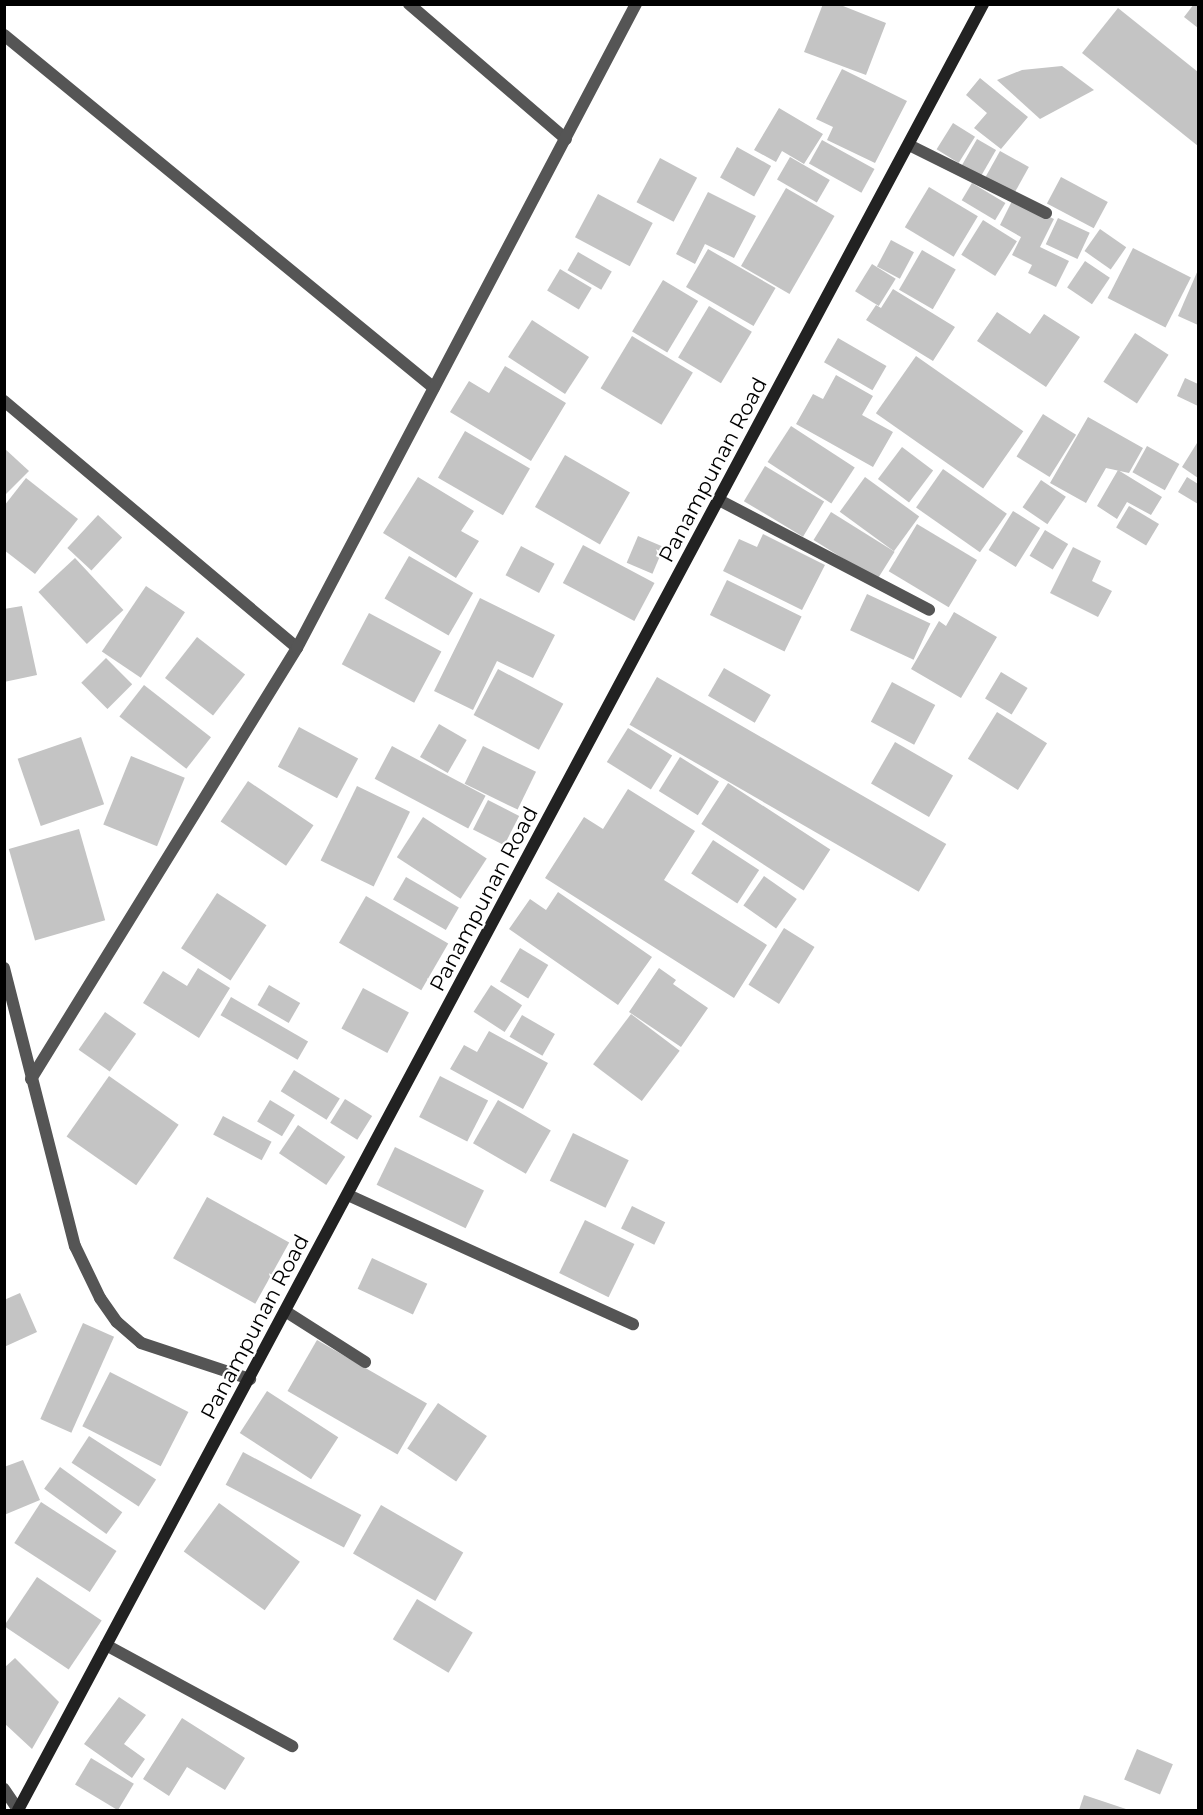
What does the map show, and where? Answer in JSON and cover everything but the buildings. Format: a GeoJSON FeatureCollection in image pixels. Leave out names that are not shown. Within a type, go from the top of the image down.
{"type":"FeatureCollection","features":[{"type":"Feature","properties":{"kind":"street"},"geometry":{"type":"LineString","coordinates":[[409,4],[566,138]]}},
{"type":"Feature","properties":{"kind":"street"},"geometry":{"type":"LineString","coordinates":[[32,1079],[297,648],[636,4]]}},
{"type":"Feature","properties":{"kind":"street","name":"Panampunan Road"},"geometry":{"type":"LineString","coordinates":[[18,1810],[983,4]]}},
{"type":"Feature","properties":{"kind":"street"},"geometry":{"type":"LineString","coordinates":[[4,35],[434,388]]}},
{"type":"Feature","properties":{"kind":"street"},"geometry":{"type":"LineString","coordinates":[[909,145],[1046,213]]}},
{"type":"Feature","properties":{"kind":"street"},"geometry":{"type":"LineString","coordinates":[[4,401],[297,648]]}},
{"type":"Feature","properties":{"kind":"street"},"geometry":{"type":"LineString","coordinates":[[719,500],[929,610]]}},
{"type":"Feature","properties":{"kind":"street"},"geometry":{"type":"LineString","coordinates":[[4,968],[75,1246],[85,1272],[117,1322],[141,1343],[250,1379]]}},
{"type":"Feature","properties":{"kind":"street"},"geometry":{"type":"LineString","coordinates":[[348,1195],[633,1324]]}},
{"type":"Feature","properties":{"kind":"street"},"geometry":{"type":"LineString","coordinates":[[285,1311],[365,1362]]}},
{"type":"Feature","properties":{"kind":"street"},"geometry":{"type":"LineString","coordinates":[[106,1645],[292,1746]]}},
{"type":"Feature","properties":{"kind":"street"},"geometry":{"type":"LineString","coordinates":[[4,1789],[18,1810]]}}]}
